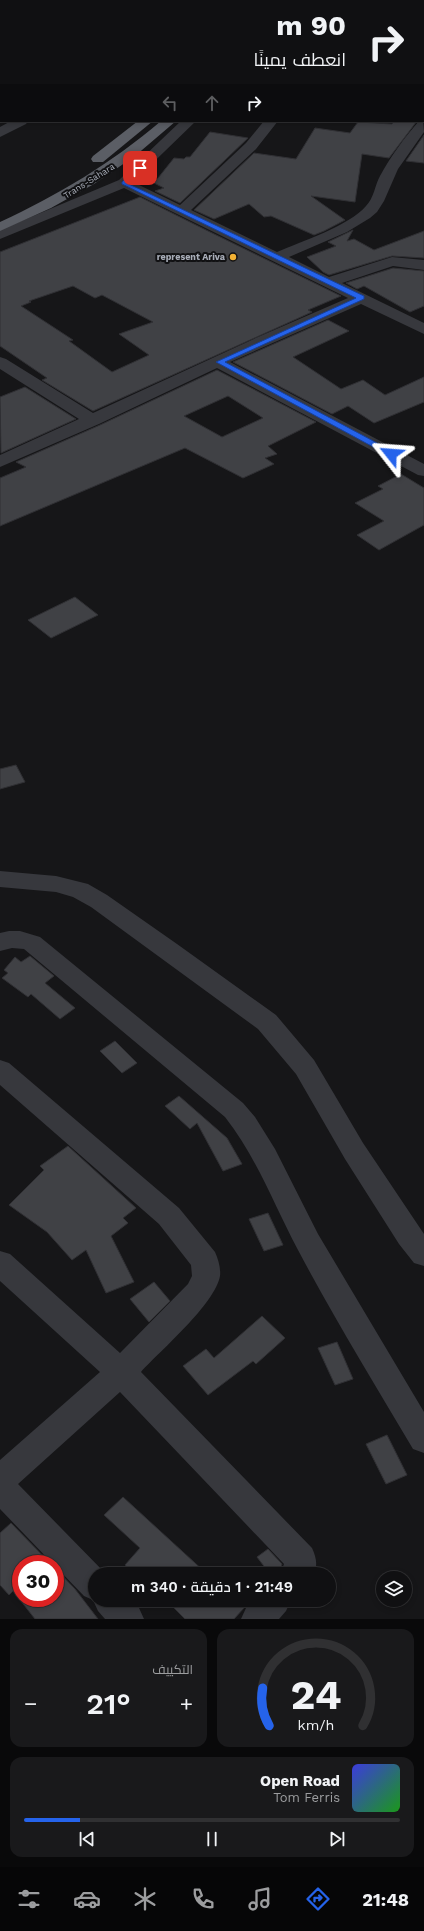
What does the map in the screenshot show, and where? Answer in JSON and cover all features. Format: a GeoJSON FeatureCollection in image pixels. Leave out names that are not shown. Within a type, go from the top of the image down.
{"type":"FeatureCollection","features":[{"type":"Feature","properties":{"kind":"highway","name":"Trans-Sahara"},"geometry":{"type":"LineString","coordinates":[[0,214],[70,177],[104,154],[145,122]]}},
{"type":"Feature","properties":{"kind":"highway","name":"Trans-Sahara"},"geometry":{"type":"LineString","coordinates":[[0,227],[86,184],[148,141],[169,122]]}},
{"type":"Feature","properties":{"kind":"street"},"geometry":{"type":"LineString","coordinates":[[0,133],[19,122]]}},
{"type":"Feature","properties":{"kind":"street"},"geometry":{"type":"LineString","coordinates":[[0,235],[124,183],[188,122]]}},
{"type":"Feature","properties":{"kind":"street"},"geometry":{"type":"LineString","coordinates":[[182,211],[250,146],[270,122]]}},
{"type":"Feature","properties":{"kind":"street"},"geometry":{"type":"LineString","coordinates":[[277,257],[354,222],[371,210],[379,199],[387,177],[406,146],[424,124]]}},
{"type":"Feature","properties":{"kind":"street"},"geometry":{"type":"LineString","coordinates":[[124,183],[424,329]]}},
{"type":"Feature","properties":{"kind":"street"},"geometry":{"type":"LineString","coordinates":[[330,282],[392,261],[424,265]]}},
{"type":"Feature","properties":{"kind":"street"},"geometry":{"type":"LineString","coordinates":[[0,462],[362,298]]}},
{"type":"Feature","properties":{"kind":"street"},"geometry":{"type":"LineString","coordinates":[[0,362],[93,420]]}},
{"type":"Feature","properties":{"kind":"street"},"geometry":{"type":"LineString","coordinates":[[220,362],[424,471]]}},
{"type":"Feature","properties":{"kind":"street"},"geometry":{"type":"LineString","coordinates":[[0,879],[56,884],[80,890],[99,901],[156,941],[267,1022],[305,1067],[359,1158],[409,1236],[424,1254]]}},
{"type":"Feature","properties":{"kind":"street"},"geometry":{"type":"LineString","coordinates":[[0,942],[11,939],[32,943],[211,1090],[245,1122],[264,1152],[308,1242],[424,1439]]}},
{"type":"Feature","properties":{"kind":"street"},"geometry":{"type":"LineString","coordinates":[[0,1070],[169,1216],[205,1261],[206,1276],[198,1293],[121,1372],[0,1480]]}},
{"type":"Feature","properties":{"kind":"street"},"geometry":{"type":"LineString","coordinates":[[0,1263],[121,1372],[301,1559],[301,1567]]}},
{"type":"Feature","properties":{"kind":"street"},"geometry":{"type":"LineString","coordinates":[[0,1487],[88,1578]]}},
{"type":"Feature","properties":{"kind":"street"},"geometry":{"type":"LineString","coordinates":[[116,1607],[128,1619]]}},
{"type":"Feature","properties":{"kind":"street"},"geometry":{"type":"LineString","coordinates":[[257,1619],[268,1607]]}},
{"type":"Feature","properties":{"kind":"building"},"geometry":{"type":"Polygon","coordinates":[[[358,122],[392,124],[393,122],[416,122],[389,158],[362,154],[355,202],[311,196],[345,220],[324,231],[314,235],[271,216],[264,217],[249,204],[214,219],[194,210],[254,153],[296,159],[315,128],[350,133],[358,122]]]}},
{"type":"Feature","properties":{"kind":"building"},"geometry":{"type":"Polygon","coordinates":[[[210,132],[248,138],[180,203],[155,191],[164,188],[154,183],[174,158],[184,159],[186,157],[190,157],[210,132]]]}},
{"type":"Feature","properties":{"kind":"building"},"geometry":{"type":"Polygon","coordinates":[[[424,135],[424,163],[406,161],[424,135]]]}},
{"type":"Feature","properties":{"kind":"building"},"geometry":{"type":"Polygon","coordinates":[[[140,197],[341,296],[308,310],[312,312],[93,411],[42,380],[47,378],[0,346],[0,252],[140,197]],[[73,286],[29,301],[31,302],[21,306],[73,340],[69,341],[112,372],[149,355],[119,334],[153,322],[102,295],[95,298],[73,286]]]}},
{"type":"Feature","properties":{"kind":"building"},"geometry":{"type":"Polygon","coordinates":[[[353,230],[347,241],[354,239],[374,250],[424,231],[424,258],[392,256],[329,275],[323,272],[307,257],[336,246],[328,242],[353,230]]]}},
{"type":"Feature","properties":{"kind":"building"},"geometry":{"type":"Polygon","coordinates":[[[393,268],[424,271],[424,306],[410,312],[364,286],[357,289],[346,283],[393,268]]]}},
{"type":"Feature","properties":{"kind":"building"},"geometry":{"type":"Polygon","coordinates":[[[328,320],[349,331],[293,357],[341,389],[363,380],[385,395],[424,377],[424,402],[374,423],[348,406],[332,414],[233,362],[328,320]]]}},
{"type":"Feature","properties":{"kind":"building"},"geometry":{"type":"Polygon","coordinates":[[[217,370],[316,422],[268,446],[277,454],[265,458],[274,464],[243,478],[185,448],[0,526],[0,478],[26,467],[16,462],[100,425],[217,370]],[[228,396],[184,416],[222,437],[263,418],[228,396]]]}},
{"type":"Feature","properties":{"kind":"building"},"geometry":{"type":"Polygon","coordinates":[[[25,387],[76,419],[1,453],[0,397],[25,387]]]}},
{"type":"Feature","properties":{"kind":"building"},"geometry":{"type":"Polygon","coordinates":[[[401,474],[424,488],[424,525],[379,550],[357,535],[384,521],[355,503],[383,489],[378,486],[401,474]]]}},
{"type":"Feature","properties":{"kind":"building"},"geometry":{"type":"Polygon","coordinates":[[[75,597],[98,615],[51,638],[28,620],[75,597]]]}},
{"type":"Feature","properties":{"kind":"building"},"geometry":{"type":"Polygon","coordinates":[[[16,765],[25,782],[0,789],[0,769],[16,765]]]}},
{"type":"Feature","properties":{"kind":"building"},"geometry":{"type":"Polygon","coordinates":[[[30,956],[54,976],[45,983],[75,1008],[60,1019],[31,994],[28,997],[2,978],[8,973],[4,970],[15,957],[21,962],[30,956]]]}},
{"type":"Feature","properties":{"kind":"building"},"geometry":{"type":"Polygon","coordinates":[[[115,1041],[137,1063],[122,1073],[100,1051],[115,1041]]]}},
{"type":"Feature","properties":{"kind":"building"},"geometry":{"type":"Polygon","coordinates":[[[179,1096],[227,1138],[242,1164],[223,1171],[197,1123],[190,1129],[165,1106],[179,1096]]]}},
{"type":"Feature","properties":{"kind":"building"},"geometry":{"type":"Polygon","coordinates":[[[68,1146],[136,1208],[123,1218],[128,1223],[111,1236],[134,1282],[106,1293],[86,1250],[72,1260],[47,1232],[9,1205],[44,1170],[40,1166],[68,1146]]]}},
{"type":"Feature","properties":{"kind":"building"},"geometry":{"type":"Polygon","coordinates":[[[268,1213],[283,1245],[264,1251],[249,1219],[268,1213]]]}},
{"type":"Feature","properties":{"kind":"building"},"geometry":{"type":"Polygon","coordinates":[[[154,1282],[170,1301],[149,1322],[130,1299],[154,1282]]]}},
{"type":"Feature","properties":{"kind":"building"},"geometry":{"type":"Polygon","coordinates":[[[262,1316],[285,1338],[256,1364],[253,1361],[208,1395],[183,1366],[206,1349],[214,1358],[262,1316]]]}},
{"type":"Feature","properties":{"kind":"building"},"geometry":{"type":"Polygon","coordinates":[[[337,1342],[353,1379],[335,1385],[318,1348],[337,1342]]]}},
{"type":"Feature","properties":{"kind":"building"},"geometry":{"type":"Polygon","coordinates":[[[387,1435],[407,1475],[386,1484],[366,1444],[387,1435]]]}},
{"type":"Feature","properties":{"kind":"building"},"geometry":{"type":"Polygon","coordinates":[[[123,1497],[199,1567],[127,1567],[125,1565],[140,1548],[104,1515],[123,1497]]]}},
{"type":"Feature","properties":{"kind":"building"},"geometry":{"type":"Polygon","coordinates":[[[11,1523],[42,1555],[12,1555],[12,1592],[9,1595],[0,1585],[0,1533],[11,1523]]]}},
{"type":"Feature","properties":{"kind":"building"},"geometry":{"type":"Polygon","coordinates":[[[268,1549],[282,1564],[281,1567],[265,1567],[257,1557],[268,1549]]]}},
{"type":"Feature","properties":{"kind":"building"},"geometry":{"type":"Polygon","coordinates":[[[64,1577],[98,1619],[35,1619],[26,1607],[64,1607],[64,1577]]]}},
{"type":"Feature","properties":{"kind":"building"},"geometry":{"type":"Polygon","coordinates":[[[173,1607],[244,1608],[234,1619],[185,1619],[173,1607]]]}},
{"type":"Feature","properties":{"kind":"place","name":"represent Ariva"},"geometry":{"type":"Point","coordinates":[233,257]}},
{"type":"Feature","properties":{"kind":"route"},"geometry":{"type":"LineString","coordinates":[[140,168],[124,183],[362,298],[264,340],[220,362],[391,454]]}}]}
